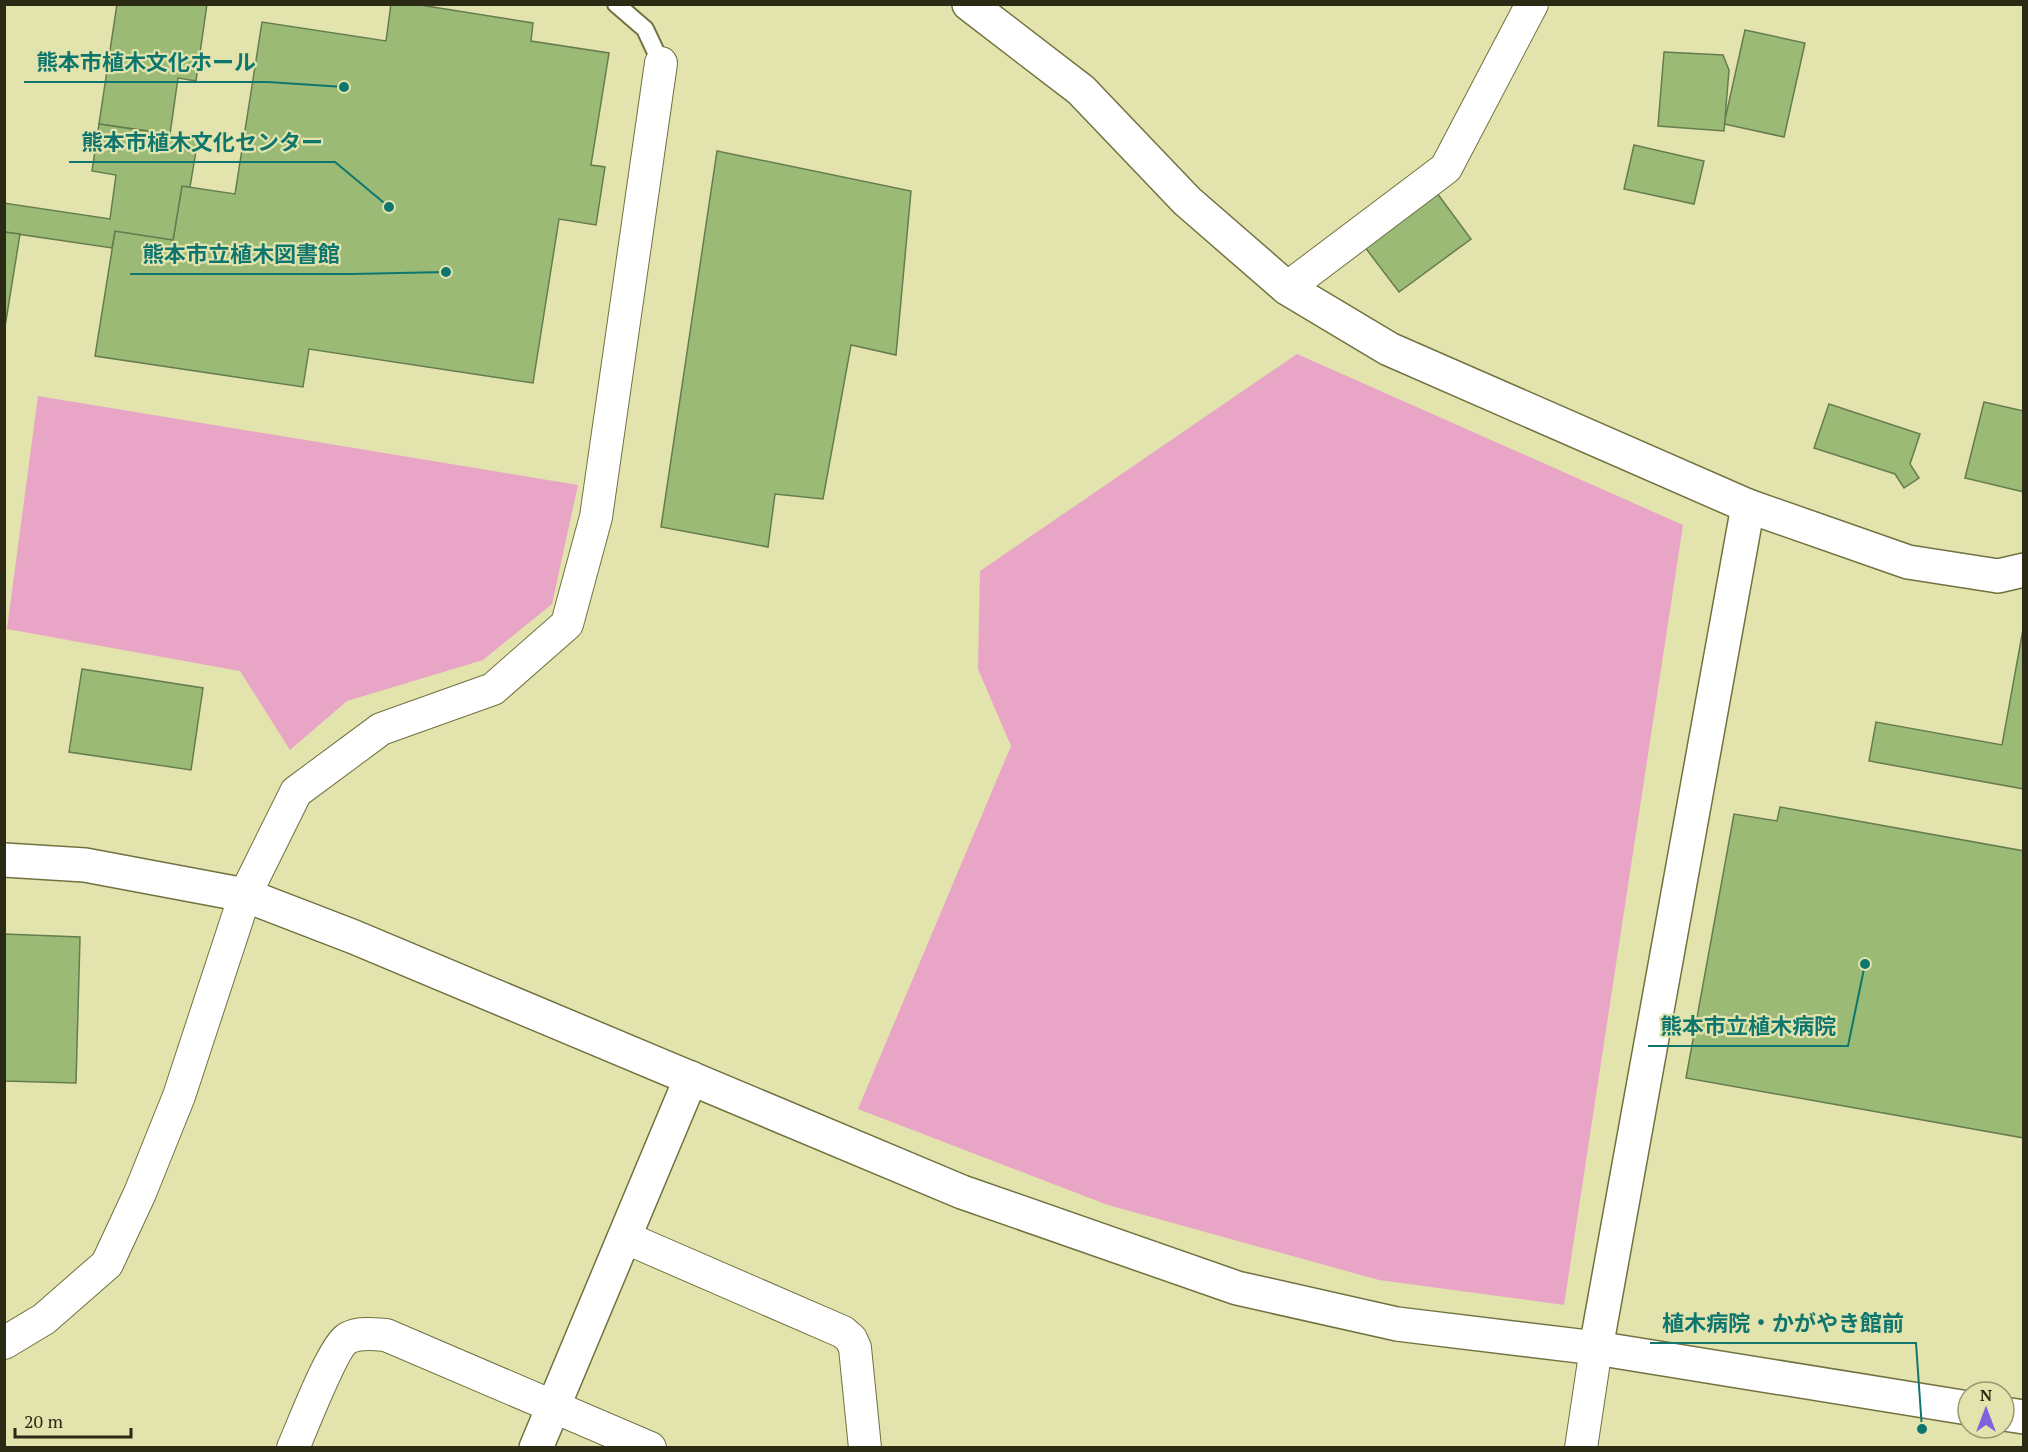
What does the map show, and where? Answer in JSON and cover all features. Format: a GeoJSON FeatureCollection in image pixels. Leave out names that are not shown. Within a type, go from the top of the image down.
{"type":"FeatureCollection","features":[{"type":"Feature","properties":{"kind":"street"},"geometry":{"type":"LineString","coordinates":[[969,4],[1081,90],[1187,201],[1287,288],[1389,349],[1748,506],[1908,562],[1998,576],[2024,570]]}},
{"type":"Feature","properties":{"kind":"street"},"geometry":{"type":"LineString","coordinates":[[1287,288],[1446,168],[1533,4]]}},
{"type":"Feature","properties":{"kind":"street"},"geometry":{"type":"LineString","coordinates":[[4,1343],[44,1319],[107,1264],[140,1193],[179,1096],[244,895],[296,792],[381,729],[493,689],[567,624],[596,517],[661,63]]}},
{"type":"Feature","properties":{"kind":"street"},"geometry":{"type":"LineString","coordinates":[[1581,1448],[1596,1348],[1748,506]]}},
{"type":"Feature","properties":{"kind":"street"},"geometry":{"type":"LineString","coordinates":[[4,860],[85,865],[244,895],[354,937],[962,1192],[1237,1288],[1397,1324],[1596,1348],[1956,1406]]}},
{"type":"Feature","properties":{"kind":"street"},"geometry":{"type":"LineString","coordinates":[[536,1448],[691,1078]]}},
{"type":"Feature","properties":{"kind":"street"},"geometry":{"type":"LineString","coordinates":[[624,1237],[843,1332],[851,1339],[865,1448]]}},
{"type":"Feature","properties":{"kind":"street"},"geometry":{"type":"LineString","coordinates":[[293,1448],[335,1354],[347,1338],[366,1334],[386,1335],[650,1448]]}},
{"type":"Feature","properties":{"kind":"lane"},"geometry":{"type":"LineString","coordinates":[[616,4],[645,29],[661,63]]}},
{"type":"Feature","properties":{"kind":"shaded area"},"geometry":{"type":"Polygon","coordinates":[[[1297,354],[1683,525],[1564,1305],[1379,1280],[1108,1205],[858,1109],[1011,746],[978,669],[980,571],[1297,354]]]}},
{"type":"Feature","properties":{"kind":"shaded area"},"geometry":{"type":"Polygon","coordinates":[[[38,396],[578,485],[552,604],[483,660],[347,701],[290,750],[240,671],[7,629],[38,396]]]}},
{"type":"Feature","properties":{"kind":"building"},"geometry":{"type":"Polygon","coordinates":[[[117,4],[207,4],[196,81],[178,78],[170,134],[99,124],[117,4]]]}},
{"type":"Feature","properties":{"kind":"building"},"geometry":{"type":"Polygon","coordinates":[[[391,4],[414,4],[533,23],[531,41],[609,53],[591,165],[605,167],[596,225],[559,219],[533,383],[309,349],[303,387],[95,356],[115,231],[173,240],[182,186],[235,194],[262,22],[386,41],[391,4]]]}},
{"type":"Feature","properties":{"kind":"building"},"geometry":{"type":"Polygon","coordinates":[[[1745,30],[1805,43],[1784,137],[1724,124],[1745,30]]]}},
{"type":"Feature","properties":{"kind":"building"},"geometry":{"type":"Polygon","coordinates":[[[1664,52],[1723,55],[1729,70],[1724,131],[1658,126],[1664,52]]]}},
{"type":"Feature","properties":{"kind":"building"},"geometry":{"type":"Polygon","coordinates":[[[99,124],[198,139],[190,187],[182,186],[173,240],[115,231],[112,248],[4,232],[4,203],[110,219],[116,175],[92,171],[99,124]]]}},
{"type":"Feature","properties":{"kind":"building"},"geometry":{"type":"Polygon","coordinates":[[[1634,145],[1704,161],[1694,204],[1624,189],[1634,145]]]}},
{"type":"Feature","properties":{"kind":"building"},"geometry":{"type":"Polygon","coordinates":[[[717,151],[911,191],[896,355],[851,345],[823,499],[775,494],[768,547],[661,527],[717,151]]]}},
{"type":"Feature","properties":{"kind":"building"},"geometry":{"type":"Polygon","coordinates":[[[1434,189],[1471,239],[1399,292],[1361,242],[1434,189]]]}},
{"type":"Feature","properties":{"kind":"building"},"geometry":{"type":"Polygon","coordinates":[[[4,232],[20,234],[4,333],[4,232]]]}},
{"type":"Feature","properties":{"kind":"building"},"geometry":{"type":"Polygon","coordinates":[[[1984,402],[2024,411],[2024,492],[1965,478],[1984,402]]]}},
{"type":"Feature","properties":{"kind":"building"},"geometry":{"type":"Polygon","coordinates":[[[1829,404],[1920,434],[1910,464],[1919,478],[1904,488],[1895,474],[1814,448],[1829,404]]]}},
{"type":"Feature","properties":{"kind":"building"},"geometry":{"type":"Polygon","coordinates":[[[2024,624],[2024,789],[1869,761],[1876,722],[2002,745],[2024,624]]]}},
{"type":"Feature","properties":{"kind":"building"},"geometry":{"type":"Polygon","coordinates":[[[82,669],[203,688],[191,770],[69,752],[82,669]]]}},
{"type":"Feature","properties":{"kind":"building"},"geometry":{"type":"Polygon","coordinates":[[[1780,807],[2024,851],[2024,1138],[1686,1078],[1734,814],[1777,821],[1780,807]]]}},
{"type":"Feature","properties":{"kind":"building"},"geometry":{"type":"Polygon","coordinates":[[[4,934],[80,937],[76,1083],[4,1081],[4,934]]]}},
{"type":"Feature","properties":{"kind":"place","name":"熊本市植木文化ホール"},"geometry":{"type":"Point","coordinates":[344,87]}},
{"type":"Feature","properties":{"kind":"place","name":"熊本市植木文化センター"},"geometry":{"type":"Point","coordinates":[389,207]}},
{"type":"Feature","properties":{"kind":"place","name":"熊本市立植木図書館"},"geometry":{"type":"Point","coordinates":[446,272]}},
{"type":"Feature","properties":{"kind":"place","name":"熊本市立植木病院"},"geometry":{"type":"Point","coordinates":[1865,964]}},
{"type":"Feature","properties":{"kind":"place","name":"植木病院・かがやき館前"},"geometry":{"type":"Point","coordinates":[1922,1429]}}]}
